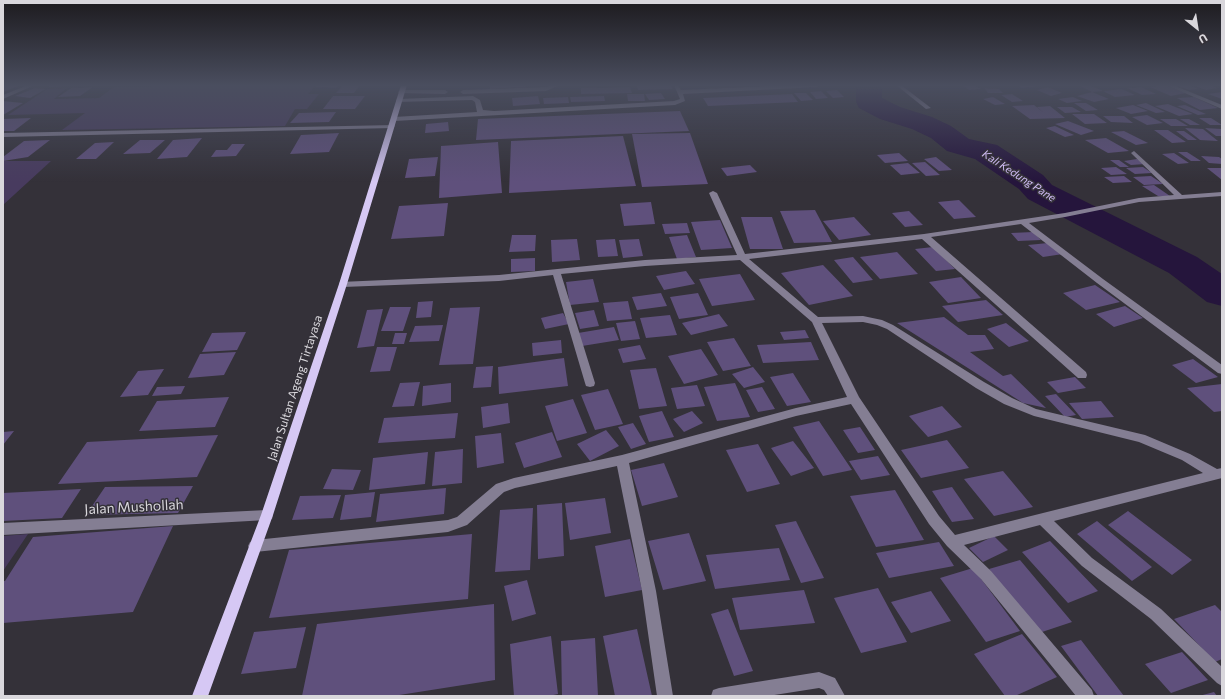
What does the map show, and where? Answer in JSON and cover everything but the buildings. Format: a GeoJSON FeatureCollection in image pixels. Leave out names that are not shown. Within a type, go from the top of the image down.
{"type":"FeatureCollection","features":[{"type":"Feature","properties":{"kind":"main road","name":"Jalan Sultan Ageng Tirtayasa"},"geometry":{"type":"LineString","coordinates":[[200,696],[267,516],[343,284],[394,118]]}},
{"type":"Feature","properties":{"kind":"street"},"geometry":{"type":"LineString","coordinates":[[3,135],[357,126],[437,118]]}},
{"type":"Feature","properties":{"kind":"street"},"geometry":{"type":"LineString","coordinates":[[1134,153],[1180,197]]}},
{"type":"Feature","properties":{"kind":"street"},"geometry":{"type":"LineString","coordinates":[[713,193],[742,257],[816,320],[854,399],[934,520],[952,542],[986,575],[1086,696]]}},
{"type":"Feature","properties":{"kind":"street"},"geometry":{"type":"LineString","coordinates":[[343,284],[499,278],[645,263],[742,257],[924,236],[1065,215],[1139,200],[1222,194]]}},
{"type":"Feature","properties":{"kind":"street"},"geometry":{"type":"LineString","coordinates":[[1022,221],[1100,281],[1222,370]]}},
{"type":"Feature","properties":{"kind":"street"},"geometry":{"type":"LineString","coordinates":[[924,236],[1082,375]]}},
{"type":"Feature","properties":{"kind":"street"},"geometry":{"type":"LineString","coordinates":[[556,272],[590,383]]}},
{"type":"Feature","properties":{"kind":"street"},"geometry":{"type":"LineString","coordinates":[[816,320],[863,319],[879,322],[890,327],[980,386],[1008,401],[1040,414],[1141,438],[1186,456],[1218,474]]}},
{"type":"Feature","properties":{"kind":"street"},"geometry":{"type":"LineString","coordinates":[[255,546],[448,526],[462,521],[500,488],[514,483],[622,460],[796,412],[854,399]]}},
{"type":"Feature","properties":{"kind":"street"},"geometry":{"type":"LineString","coordinates":[[622,460],[649,591],[665,696]]}},
{"type":"Feature","properties":{"kind":"street"},"geometry":{"type":"LineString","coordinates":[[952,542],[1218,474]]}},
{"type":"Feature","properties":{"kind":"street","name":"Jalan Mushollah"},"geometry":{"type":"LineString","coordinates":[[3,529],[267,516]]}},
{"type":"Feature","properties":{"kind":"street"},"geometry":{"type":"LineString","coordinates":[[1043,519],[1087,562],[1156,614],[1222,678]]}},
{"type":"Feature","properties":{"kind":"street"},"geometry":{"type":"LineString","coordinates":[[719,696],[819,680],[829,684],[837,696]]}},
{"type":"Feature","properties":{"kind":"shaded area"},"geometry":{"type":"Polygon","coordinates":[[[79,118],[290,118],[285,126],[62,130],[79,118]]]}},
{"type":"Feature","properties":{"kind":"shaded area"},"geometry":{"type":"Polygon","coordinates":[[[3,161],[51,161],[3,205],[3,161]]]}},
{"type":"Feature","properties":{"kind":"shaded area"},"geometry":{"type":"Polygon","coordinates":[[[28,534],[3,571],[3,536],[28,534]]]}},
{"type":"Feature","properties":{"kind":"waterway","name":"Kali Kedung Pane"},"geometry":{"type":"LineString","coordinates":[[905,118],[922,123],[941,132],[958,145],[986,152],[1031,182],[1040,192],[1183,265],[1222,293]]}}]}
